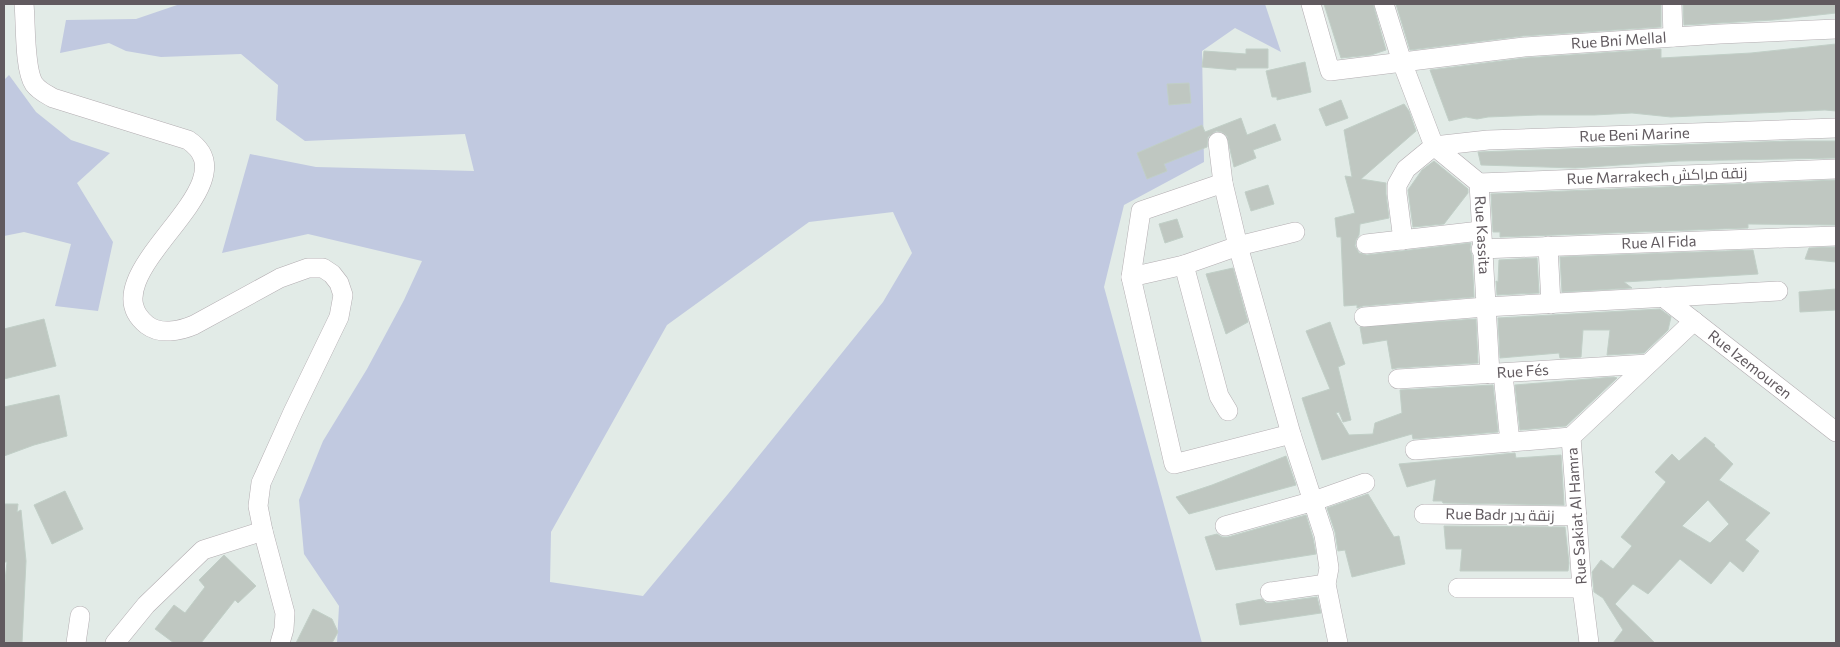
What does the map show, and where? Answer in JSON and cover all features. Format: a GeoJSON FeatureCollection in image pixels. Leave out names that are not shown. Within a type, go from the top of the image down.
{"type":"FeatureCollection","features":[{"type":"Feature","properties":{"kind":"street"},"geometry":{"type":"LineString","coordinates":[[24,4],[29,73],[35,85],[43,92],[53,98],[188,140],[196,145],[203,154],[205,171],[196,194],[141,272],[133,289],[133,303],[137,314],[147,325],[157,330],[171,331],[183,329],[280,278],[308,268],[323,268],[332,274],[339,283],[343,295],[339,317],[261,483],[258,506],[263,532],[285,613],[284,629],[280,643]]}},
{"type":"Feature","properties":{"kind":"street","name":"Rue Bni Mellal"},"geometry":{"type":"LineString","coordinates":[[1311,4],[1330,71],[1524,47],[1836,29]]}},
{"type":"Feature","properties":{"kind":"street","name":"Rue Kassita"},"geometry":{"type":"LineString","coordinates":[[1384,4],[1402,62],[1434,146],[1479,183],[1485,307],[1510,442]]}},
{"type":"Feature","properties":{"kind":"street"},"geometry":{"type":"LineString","coordinates":[[1672,4],[1673,37]]}},
{"type":"Feature","properties":{"kind":"street","name":"Rue Beni Marine"},"geometry":{"type":"LineString","coordinates":[[1434,146],[1488,140],[1836,128]]}},
{"type":"Feature","properties":{"kind":"street"},"geometry":{"type":"LineString","coordinates":[[1218,142],[1223,183],[1238,246],[1291,434],[1314,501],[1326,550],[1329,568],[1326,584],[1338,643]]}},
{"type":"Feature","properties":{"kind":"street"},"geometry":{"type":"LineString","coordinates":[[1403,240],[1397,185],[1406,170],[1434,146]]}},
{"type":"Feature","properties":{"kind":"street","name":"Rue Marrakech زنقة مراكش"},"geometry":{"type":"LineString","coordinates":[[1479,183],[1836,169]]}},
{"type":"Feature","properties":{"kind":"street"},"geometry":{"type":"LineString","coordinates":[[1223,183],[1141,211],[1131,277],[1174,464],[1291,434]]}},
{"type":"Feature","properties":{"kind":"street"},"geometry":{"type":"LineString","coordinates":[[1131,277],[1184,265],[1238,246],[1295,232]]}},
{"type":"Feature","properties":{"kind":"street","name":"Rue Al Fida"},"geometry":{"type":"LineString","coordinates":[[1366,244],[1403,240],[1481,240],[1548,246],[1836,236]]}},
{"type":"Feature","properties":{"kind":"street"},"geometry":{"type":"LineString","coordinates":[[1548,246],[1551,304]]}},
{"type":"Feature","properties":{"kind":"street"},"geometry":{"type":"LineString","coordinates":[[1184,265],[1219,396],[1228,411]]}},
{"type":"Feature","properties":{"kind":"street"},"geometry":{"type":"LineString","coordinates":[[1364,317],[1485,307],[1778,291]]}},
{"type":"Feature","properties":{"kind":"street","name":"Rue Izemouren"},"geometry":{"type":"LineString","coordinates":[[1663,298],[1836,432]]}},
{"type":"Feature","properties":{"kind":"street","name":"Rue Sakiat Al Hamra"},"geometry":{"type":"LineString","coordinates":[[1589,643],[1582,588],[1571,437],[1694,321]]}},
{"type":"Feature","properties":{"kind":"street","name":"Rue Fés"},"geometry":{"type":"LineString","coordinates":[[1398,379],[1648,364]]}},
{"type":"Feature","properties":{"kind":"street"},"geometry":{"type":"LineString","coordinates":[[1415,450],[1571,437]]}},
{"type":"Feature","properties":{"kind":"street"},"geometry":{"type":"LineString","coordinates":[[1225,526],[1314,501],[1365,483]]}},
{"type":"Feature","properties":{"kind":"street","name":"Rue Badr زنقة بدر"},"geometry":{"type":"LineString","coordinates":[[1424,514],[1577,516]]}},
{"type":"Feature","properties":{"kind":"street"},"geometry":{"type":"LineString","coordinates":[[115,643],[146,605],[203,550],[263,532]]}},
{"type":"Feature","properties":{"kind":"street"},"geometry":{"type":"LineString","coordinates":[[1270,592],[1326,584]]}},
{"type":"Feature","properties":{"kind":"street"},"geometry":{"type":"LineString","coordinates":[[1458,588],[1582,588]]}},
{"type":"Feature","properties":{"kind":"street"},"geometry":{"type":"LineString","coordinates":[[76,643],[80,616]]}},
{"type":"Feature","properties":{"kind":"shaded area"},"geometry":{"type":"Polygon","coordinates":[[[180,4],[1265,4],[1281,52],[1235,28],[1202,51],[1204,162],[1124,205],[1104,287],[1202,643],[337,643],[339,606],[304,554],[299,500],[323,441],[367,369],[404,300],[422,261],[308,234],[222,253],[250,154],[316,167],[474,171],[465,134],[305,141],[276,120],[278,85],[241,54],[161,57],[126,51],[109,43],[60,53],[66,20],[136,19],[180,4]],[[893,212],[809,222],[667,325],[551,532],[550,582],[643,596],[883,302],[912,253],[893,212]]]}},
{"type":"Feature","properties":{"kind":"shaded area"},"geometry":{"type":"Polygon","coordinates":[[[9,75],[36,112],[71,140],[110,153],[77,183],[113,242],[98,311],[55,306],[71,244],[24,232],[4,236],[4,80],[9,75]]]}},
{"type":"Feature","properties":{"kind":"building"},"geometry":{"type":"Polygon","coordinates":[[[1324,4],[1373,4],[1386,50],[1371,55],[1341,58],[1324,4]]]}},
{"type":"Feature","properties":{"kind":"building"},"geometry":{"type":"Polygon","coordinates":[[[1396,4],[1661,4],[1661,27],[1523,36],[1410,50],[1396,4]]]}},
{"type":"Feature","properties":{"kind":"building"},"geometry":{"type":"Polygon","coordinates":[[[1683,4],[1836,4],[1836,13],[1773,20],[1684,25],[1683,4]]]}},
{"type":"Feature","properties":{"kind":"building"},"geometry":{"type":"Polygon","coordinates":[[[1836,44],[1836,111],[1671,117],[1632,113],[1538,115],[1477,119],[1466,117],[1449,121],[1430,70],[1525,58],[1661,49],[1661,58],[1751,53],[1836,44]]]}},
{"type":"Feature","properties":{"kind":"building"},"geometry":{"type":"Polygon","coordinates":[[[1246,49],[1268,49],[1268,68],[1236,68],[1236,70],[1202,67],[1204,51],[1246,54],[1246,49]]]}},
{"type":"Feature","properties":{"kind":"building"},"geometry":{"type":"Polygon","coordinates":[[[1305,62],[1311,92],[1277,100],[1277,97],[1272,97],[1266,71],[1305,62]]]}},
{"type":"Feature","properties":{"kind":"building"},"geometry":{"type":"Polygon","coordinates":[[[1189,83],[1191,103],[1169,105],[1167,84],[1189,83]]]}},
{"type":"Feature","properties":{"kind":"building"},"geometry":{"type":"Polygon","coordinates":[[[1341,100],[1348,118],[1326,126],[1319,109],[1341,100]]]}},
{"type":"Feature","properties":{"kind":"building"},"geometry":{"type":"Polygon","coordinates":[[[1404,104],[1409,111],[1416,131],[1361,179],[1386,183],[1389,218],[1360,224],[1355,246],[1359,253],[1367,255],[1471,243],[1474,297],[1357,308],[1357,305],[1344,306],[1341,237],[1337,237],[1335,218],[1355,213],[1345,176],[1352,177],[1344,130],[1404,104]]]}},
{"type":"Feature","properties":{"kind":"building"},"geometry":{"type":"Polygon","coordinates":[[[1241,118],[1247,135],[1275,124],[1281,140],[1253,150],[1256,158],[1234,167],[1227,136],[1222,132],[1216,131],[1208,137],[1207,147],[1164,164],[1167,171],[1147,179],[1137,153],[1202,125],[1205,132],[1241,118]]]}},
{"type":"Feature","properties":{"kind":"building"},"geometry":{"type":"Polygon","coordinates":[[[1836,141],[1836,158],[1678,161],[1575,168],[1481,165],[1478,152],[1836,141]]]}},
{"type":"Feature","properties":{"kind":"building"},"geometry":{"type":"Polygon","coordinates":[[[1434,161],[1468,189],[1468,193],[1444,224],[1413,227],[1408,190],[1422,170],[1434,161]]]}},
{"type":"Feature","properties":{"kind":"building"},"geometry":{"type":"Polygon","coordinates":[[[1836,180],[1836,225],[1748,224],[1748,228],[1500,237],[1500,232],[1493,232],[1491,194],[1836,180]]]}},
{"type":"Feature","properties":{"kind":"building"},"geometry":{"type":"Polygon","coordinates":[[[1268,185],[1274,204],[1251,211],[1245,192],[1268,185]]]}},
{"type":"Feature","properties":{"kind":"building"},"geometry":{"type":"Polygon","coordinates":[[[1177,219],[1183,237],[1165,243],[1159,224],[1177,219]]]}},
{"type":"Feature","properties":{"kind":"building"},"geometry":{"type":"Polygon","coordinates":[[[1836,247],[1836,262],[1805,259],[1809,248],[1836,247]]]}},
{"type":"Feature","properties":{"kind":"building"},"geometry":{"type":"Polygon","coordinates":[[[1753,250],[1758,274],[1624,282],[1632,288],[1562,292],[1560,257],[1753,250]]]}},
{"type":"Feature","properties":{"kind":"building"},"geometry":{"type":"Polygon","coordinates":[[[1537,258],[1539,293],[1497,295],[1496,281],[1498,282],[1499,260],[1537,258]]]}},
{"type":"Feature","properties":{"kind":"building"},"geometry":{"type":"Polygon","coordinates":[[[1233,268],[1248,322],[1226,334],[1206,274],[1233,268]]]}},
{"type":"Feature","properties":{"kind":"building"},"geometry":{"type":"Polygon","coordinates":[[[1836,289],[1836,310],[1800,312],[1799,292],[1836,289]]]}},
{"type":"Feature","properties":{"kind":"building"},"geometry":{"type":"Polygon","coordinates":[[[1660,309],[1671,317],[1668,330],[1644,353],[1607,355],[1610,330],[1583,330],[1581,357],[1560,358],[1559,353],[1500,358],[1498,318],[1660,309]]]}},
{"type":"Feature","properties":{"kind":"building"},"geometry":{"type":"Polygon","coordinates":[[[44,319],[56,366],[4,379],[4,329],[44,319]]]}},
{"type":"Feature","properties":{"kind":"building"},"geometry":{"type":"Polygon","coordinates":[[[1476,319],[1478,363],[1392,369],[1387,340],[1363,344],[1360,327],[1476,319]]]}},
{"type":"Feature","properties":{"kind":"building"},"geometry":{"type":"Polygon","coordinates":[[[1330,322],[1345,364],[1338,367],[1351,420],[1343,422],[1339,412],[1336,413],[1349,435],[1373,434],[1375,423],[1402,413],[1400,390],[1493,385],[1498,432],[1413,439],[1412,434],[1322,460],[1302,398],[1330,389],[1306,331],[1330,322]]]}},
{"type":"Feature","properties":{"kind":"building"},"geometry":{"type":"Polygon","coordinates":[[[1617,378],[1566,426],[1520,430],[1515,385],[1617,378]]]}},
{"type":"Feature","properties":{"kind":"building"},"geometry":{"type":"Polygon","coordinates":[[[59,395],[67,436],[4,456],[4,407],[59,395]]]}},
{"type":"Feature","properties":{"kind":"building"},"geometry":{"type":"Polygon","coordinates":[[[1705,437],[1733,464],[1719,480],[1770,513],[1745,540],[1759,551],[1743,572],[1730,561],[1711,584],[1680,559],[1648,594],[1633,584],[1615,604],[1655,643],[1613,643],[1623,630],[1603,598],[1594,592],[1592,572],[1601,560],[1613,569],[1632,546],[1621,537],[1666,482],[1655,472],[1672,454],[1679,461],[1705,437]],[[1708,500],[1682,526],[1710,543],[1729,524],[1708,500]]]}},
{"type":"Feature","properties":{"kind":"building"},"geometry":{"type":"Polygon","coordinates":[[[1515,453],[1516,458],[1561,455],[1564,505],[1443,503],[1442,501],[1433,501],[1436,479],[1407,487],[1399,464],[1515,453]]]}},
{"type":"Feature","properties":{"kind":"building"},"geometry":{"type":"Polygon","coordinates":[[[1286,456],[1296,485],[1189,514],[1176,497],[1212,485],[1286,456]]]}},
{"type":"Feature","properties":{"kind":"building"},"geometry":{"type":"Polygon","coordinates":[[[65,491],[83,529],[52,544],[34,505],[65,491]]]}},
{"type":"Feature","properties":{"kind":"building"},"geometry":{"type":"Polygon","coordinates":[[[1368,494],[1394,537],[1399,536],[1405,564],[1352,577],[1345,550],[1338,551],[1335,532],[1327,508],[1368,494]]]}},
{"type":"Feature","properties":{"kind":"building"},"geometry":{"type":"Polygon","coordinates":[[[4,504],[18,504],[17,512],[21,510],[26,561],[22,643],[4,643],[4,590],[7,562],[4,562],[4,504]]]}},
{"type":"Feature","properties":{"kind":"building"},"geometry":{"type":"Polygon","coordinates":[[[1306,515],[1316,554],[1216,570],[1205,537],[1217,534],[1222,537],[1228,537],[1306,515]]]}},
{"type":"Feature","properties":{"kind":"building"},"geometry":{"type":"Polygon","coordinates":[[[1444,526],[1565,527],[1569,563],[1568,571],[1460,571],[1462,549],[1446,549],[1444,526]]]}},
{"type":"Feature","properties":{"kind":"building"},"geometry":{"type":"Polygon","coordinates":[[[224,555],[256,586],[238,603],[235,600],[201,643],[174,643],[155,629],[174,605],[185,613],[205,587],[199,580],[224,555]]]}},
{"type":"Feature","properties":{"kind":"building"},"geometry":{"type":"Polygon","coordinates":[[[1317,597],[1321,613],[1240,625],[1236,604],[1262,599],[1266,603],[1272,603],[1317,597]]]}},
{"type":"Feature","properties":{"kind":"building"},"geometry":{"type":"Polygon","coordinates":[[[313,609],[332,619],[338,632],[332,643],[296,643],[313,609]]]}}]}
